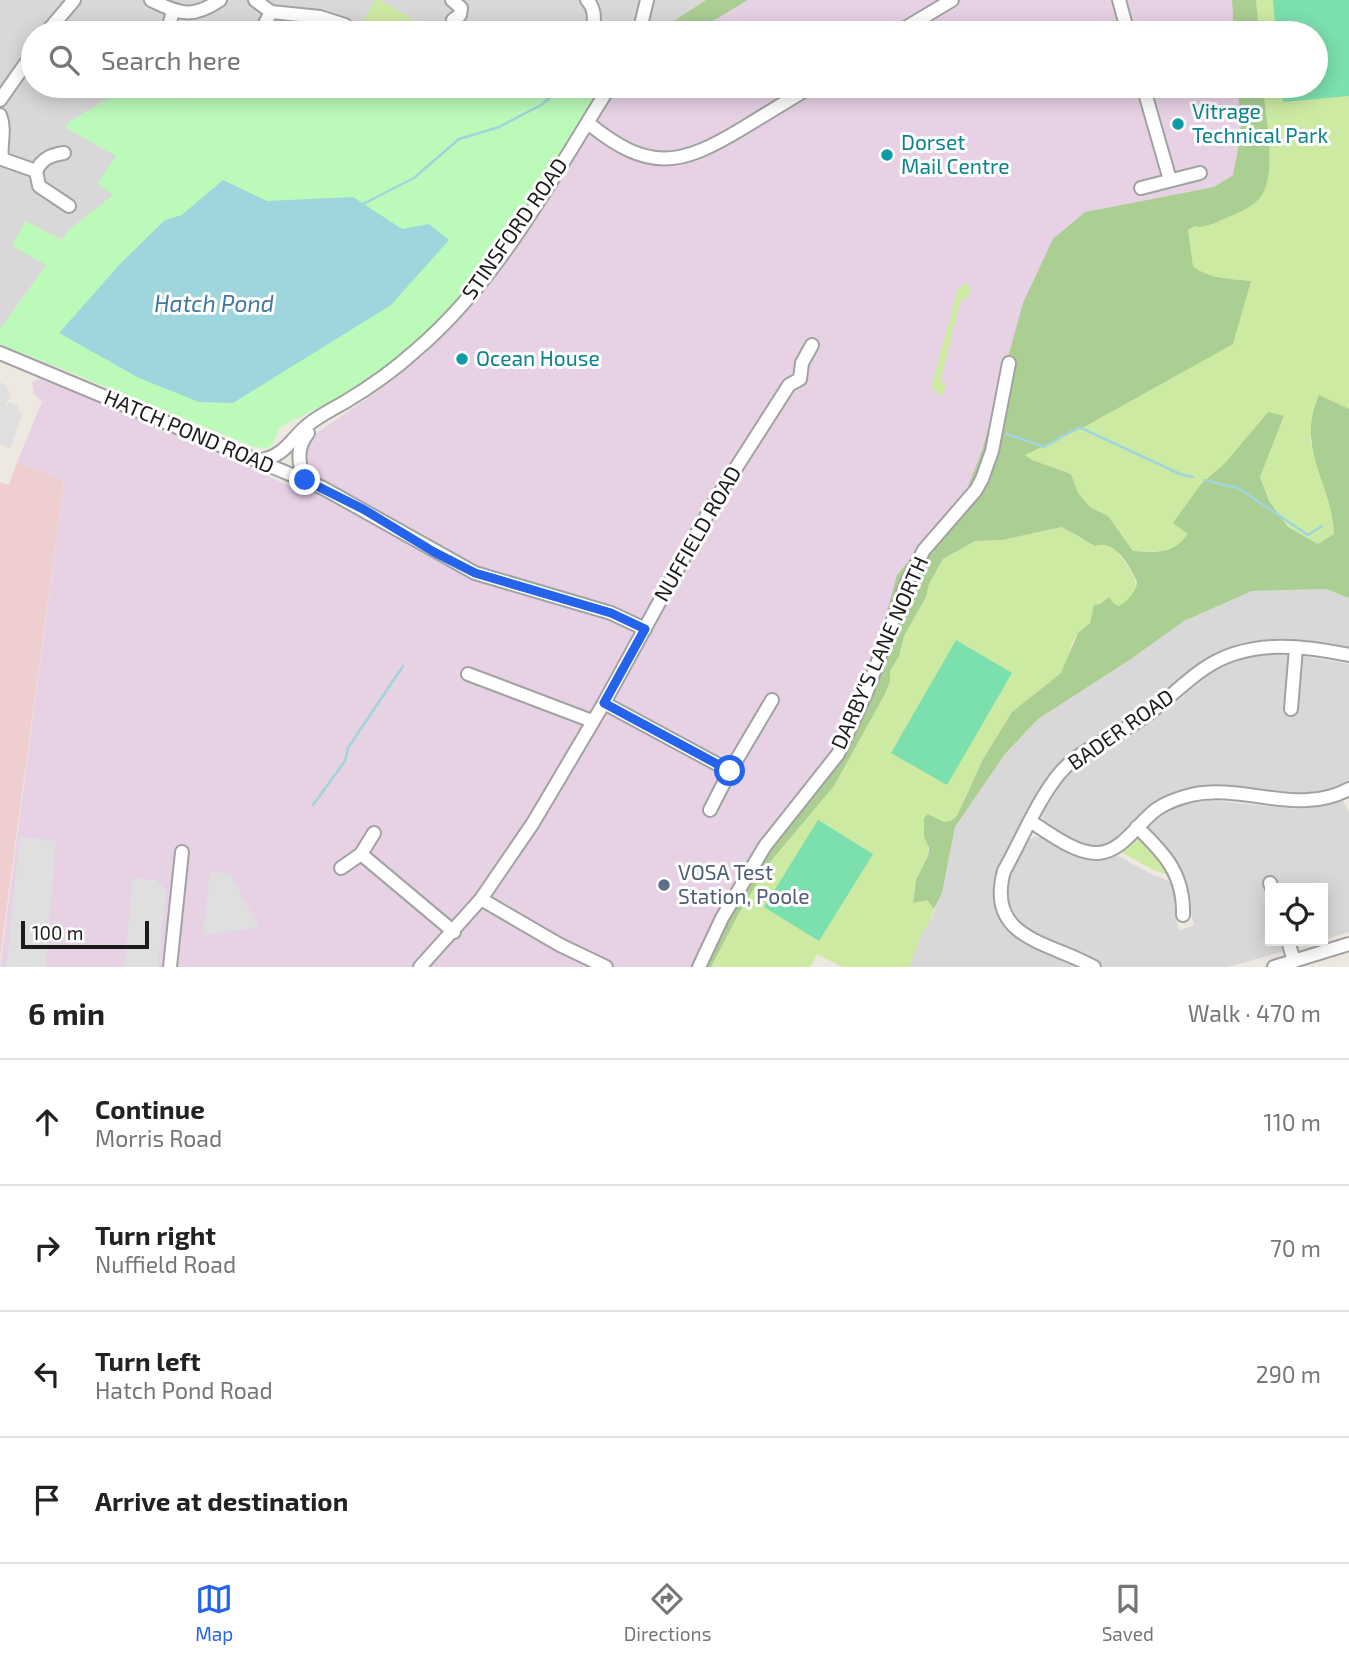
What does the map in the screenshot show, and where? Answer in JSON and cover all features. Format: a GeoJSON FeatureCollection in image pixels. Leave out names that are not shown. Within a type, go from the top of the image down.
{"type":"FeatureCollection","features":[{"type":"Feature","properties":{"kind":"street"},"geometry":{"type":"LineString","coordinates":[[56,21],[74,0]]}},
{"type":"Feature","properties":{"kind":"street"},"geometry":{"type":"LineString","coordinates":[[151,0],[185,14],[197,13],[220,0]]}},
{"type":"Feature","properties":{"kind":"street"},"geometry":{"type":"LineString","coordinates":[[255,0],[271,12],[331,21]]}},
{"type":"Feature","properties":{"kind":"street"},"geometry":{"type":"LineString","coordinates":[[452,0],[461,8],[460,15],[453,20]]}},
{"type":"Feature","properties":{"kind":"street"},"geometry":{"type":"LineString","coordinates":[[587,0],[592,6],[594,21]]}},
{"type":"Feature","properties":{"kind":"street"},"geometry":{"type":"LineString","coordinates":[[642,21],[647,0]]}},
{"type":"Feature","properties":{"kind":"street"},"geometry":{"type":"LineString","coordinates":[[917,21],[952,0]]}},
{"type":"Feature","properties":{"kind":"street"},"geometry":{"type":"LineString","coordinates":[[1119,0],[1125,21]]}},
{"type":"Feature","properties":{"kind":"street"},"geometry":{"type":"LineString","coordinates":[[170,21],[173,10]]}},
{"type":"Feature","properties":{"kind":"street"},"geometry":{"type":"LineString","coordinates":[[266,21],[271,12]]}},
{"type":"Feature","properties":{"kind":"street"},"geometry":{"type":"LineString","coordinates":[[0,100],[21,70]]}},
{"type":"Feature","properties":{"kind":"street","name":"STINSFORD ROAD"},"geometry":{"type":"LineString","coordinates":[[258,461],[279,454],[312,421],[376,383],[416,351],[478,287],[524,222],[603,98]]}},
{"type":"Feature","properties":{"kind":"street"},"geometry":{"type":"LineString","coordinates":[[588,123],[626,150],[644,156],[679,159],[712,148],[793,98]]}},
{"type":"Feature","properties":{"kind":"street"},"geometry":{"type":"LineString","coordinates":[[1146,98],[1170,180]]}},
{"type":"Feature","properties":{"kind":"street"},"geometry":{"type":"LineString","coordinates":[[0,115],[3,123],[2,159],[36,171]]}},
{"type":"Feature","properties":{"kind":"street"},"geometry":{"type":"LineString","coordinates":[[64,153],[45,159],[36,171],[39,186],[69,206]]}},
{"type":"Feature","properties":{"kind":"street"},"geometry":{"type":"LineString","coordinates":[[1141,188],[1200,173]]}},
{"type":"Feature","properties":{"kind":"street","name":"NUFFIELD ROAD"},"geometry":{"type":"LineString","coordinates":[[420,967],[481,899],[533,823],[604,703],[713,504],[789,385],[800,379],[802,363],[812,345]]}},
{"type":"Feature","properties":{"kind":"street","name":"HATCH POND ROAD"},"geometry":{"type":"LineString","coordinates":[[0,353],[305,480],[363,509],[434,552],[475,573],[611,613],[645,629]]}},
{"type":"Feature","properties":{"kind":"street","name":"DARBY'S LANE NORTH"},"geometry":{"type":"LineString","coordinates":[[699,967],[737,890],[765,846],[838,754],[867,691],[907,582],[924,550],[976,490],[982,479],[992,450],[1009,363]]}},
{"type":"Feature","properties":{"kind":"street"},"geometry":{"type":"LineString","coordinates":[[305,480],[299,461],[299,447],[306,435],[346,402]]}},
{"type":"Feature","properties":{"kind":"street","name":"STINSFORD ROAD"},"geometry":{"type":"LineString","coordinates":[[280,470],[301,431]]}},
{"type":"Feature","properties":{"kind":"street","name":"BADER ROAD"},"geometry":{"type":"LineString","coordinates":[[1094,967],[1021,933],[1004,914],[999,896],[1004,871],[1048,789],[1073,760],[1090,747],[1138,721],[1203,669],[1231,654],[1263,647],[1349,655]]}},
{"type":"Feature","properties":{"kind":"street"},"geometry":{"type":"LineString","coordinates":[[1291,709],[1296,648]]}},
{"type":"Feature","properties":{"kind":"street"},"geometry":{"type":"LineString","coordinates":[[468,674],[592,721]]}},
{"type":"Feature","properties":{"kind":"street"},"geometry":{"type":"LineString","coordinates":[[710,810],[772,700]]}},
{"type":"Feature","properties":{"kind":"street"},"geometry":{"type":"LineString","coordinates":[[604,703],[730,771]]}},
{"type":"Feature","properties":{"kind":"street"},"geometry":{"type":"LineString","coordinates":[[1031,822],[1085,852],[1100,853],[1112,850],[1158,809],[1194,794],[1223,793],[1300,801],[1347,794]]}},
{"type":"Feature","properties":{"kind":"street"},"geometry":{"type":"LineString","coordinates":[[1137,827],[1162,851],[1175,872],[1183,898],[1183,915]]}},
{"type":"Feature","properties":{"kind":"street"},"geometry":{"type":"LineString","coordinates":[[341,869],[362,855],[374,833]]}},
{"type":"Feature","properties":{"kind":"street"},"geometry":{"type":"LineString","coordinates":[[170,967],[182,852]]}},
{"type":"Feature","properties":{"kind":"street"},"geometry":{"type":"LineString","coordinates":[[362,855],[454,932]]}},
{"type":"Feature","properties":{"kind":"street"},"geometry":{"type":"LineString","coordinates":[[481,899],[560,946],[606,967]]}},
{"type":"Feature","properties":{"kind":"street"},"geometry":{"type":"LineString","coordinates":[[1274,967],[1349,944]]}},
{"type":"Feature","properties":{"kind":"street"},"geometry":{"type":"LineString","coordinates":[[1290,946],[1294,961]]}},
{"type":"Feature","properties":{"kind":"shaded area"},"geometry":{"type":"Polygon","coordinates":[[[0,0],[375,0],[364,21],[21,21],[21,98],[110,98],[69,122],[116,156],[114,195],[69,230],[62,240],[25,222],[46,265],[0,330],[0,0]]]}},
{"type":"Feature","properties":{"kind":"shaded area"},"geometry":{"type":"Polygon","coordinates":[[[379,0],[706,0],[674,21],[417,21],[379,0]]]}},
{"type":"Feature","properties":{"kind":"shaded area"},"geometry":{"type":"Polygon","coordinates":[[[748,0],[1232,0],[1233,21],[713,21],[748,0]]]}},
{"type":"Feature","properties":{"kind":"shaded area"},"geometry":{"type":"Polygon","coordinates":[[[609,98],[1239,98],[1241,133],[1233,175],[1214,187],[1085,212],[967,489],[951,510],[883,648],[846,738],[699,967],[0,967],[64,481],[17,462],[42,402],[34,394],[32,382],[44,377],[169,429],[304,493],[313,472],[308,466],[305,451],[314,435],[392,381],[422,356],[479,298],[532,222],[609,98]],[[961,285],[931,387],[940,382],[961,299],[961,285]]]}},
{"type":"Feature","properties":{"kind":"shaded area"},"geometry":{"type":"Polygon","coordinates":[[[0,382],[6,386],[11,398],[6,402],[6,407],[9,402],[19,406],[18,411],[23,413],[10,448],[0,444],[0,382]]]}},
{"type":"Feature","properties":{"kind":"shaded area"},"geometry":{"type":"Polygon","coordinates":[[[17,462],[64,481],[0,957],[0,482],[9,485],[17,462]]]}},
{"type":"Feature","properties":{"kind":"shaded area"},"geometry":{"type":"Polygon","coordinates":[[[1326,589],[1349,598],[1349,649],[1262,640],[1241,643],[1216,652],[1146,708],[1096,736],[1065,758],[1046,782],[996,873],[993,881],[993,904],[1005,929],[1013,935],[1077,967],[909,967],[942,893],[955,827],[1005,754],[1038,719],[1184,621],[1252,591],[1326,589]]]}},
{"type":"Feature","properties":{"kind":"shaded area"},"geometry":{"type":"Polygon","coordinates":[[[1267,654],[1302,656],[1349,664],[1349,782],[1333,791],[1294,796],[1208,788],[1137,820],[1111,845],[1096,848],[1085,846],[1046,826],[1042,815],[1066,776],[1078,765],[1094,753],[1139,729],[1214,671],[1245,657],[1267,654]]]}},
{"type":"Feature","properties":{"kind":"shaded area"},"geometry":{"type":"Polygon","coordinates":[[[1208,800],[1294,809],[1343,801],[1349,812],[1349,932],[1328,938],[1328,883],[1265,883],[1265,946],[1301,946],[1284,947],[1281,952],[1228,967],[1104,967],[1033,931],[1013,914],[1006,896],[1008,878],[1029,840],[1044,837],[1084,859],[1118,856],[1174,883],[1178,903],[1173,906],[1179,931],[1194,925],[1182,879],[1144,829],[1162,813],[1175,807],[1208,800]]]}},
{"type":"Feature","properties":{"kind":"shaded area"},"geometry":{"type":"Polygon","coordinates":[[[20,837],[56,841],[45,967],[6,967],[20,837]]]}},
{"type":"Feature","properties":{"kind":"shaded area"},"geometry":{"type":"Polygon","coordinates":[[[210,872],[230,873],[259,927],[203,936],[210,872]]]}},
{"type":"Feature","properties":{"kind":"shaded area"},"geometry":{"type":"Polygon","coordinates":[[[133,878],[156,880],[166,890],[158,967],[124,967],[133,878]]]}},
{"type":"Feature","properties":{"kind":"green space"},"geometry":{"type":"Polygon","coordinates":[[[375,0],[379,0],[416,21],[363,21],[375,0]]]}},
{"type":"Feature","properties":{"kind":"green space"},"geometry":{"type":"Polygon","coordinates":[[[706,0],[748,0],[713,21],[674,21],[706,0]]]}},
{"type":"Feature","properties":{"kind":"green space"},"geometry":{"type":"Polygon","coordinates":[[[1232,0],[1256,0],[1258,21],[1233,21],[1232,0]]]}},
{"type":"Feature","properties":{"kind":"green space"},"geometry":{"type":"Polygon","coordinates":[[[1256,0],[1349,0],[1349,409],[1319,396],[1310,441],[1333,516],[1334,534],[1318,544],[1288,527],[1269,501],[1260,477],[1284,417],[1268,412],[1225,463],[1201,484],[1189,534],[1180,545],[1168,551],[1133,551],[1108,516],[1090,507],[1078,493],[1071,474],[1025,455],[1084,427],[1251,281],[1213,276],[1193,266],[1188,230],[1195,226],[1211,224],[1249,207],[1270,164],[1264,98],[1328,98],[1328,21],[1258,21],[1256,0]]]}},
{"type":"Feature","properties":{"kind":"green space"},"geometry":{"type":"Polygon","coordinates":[[[1273,0],[1349,0],[1349,96],[1328,98],[1328,21],[1275,21],[1273,0]]]}},
{"type":"Feature","properties":{"kind":"green space"},"geometry":{"type":"Polygon","coordinates":[[[110,98],[594,98],[513,225],[478,274],[440,320],[411,347],[365,381],[280,427],[268,448],[254,447],[0,344],[0,330],[46,265],[12,246],[25,221],[62,240],[69,230],[113,195],[98,183],[116,156],[66,128],[69,122],[110,98]]]}},
{"type":"Feature","properties":{"kind":"green space"},"geometry":{"type":"Polygon","coordinates":[[[1239,98],[1264,98],[1270,161],[1265,189],[1259,199],[1244,210],[1210,225],[1195,226],[1188,230],[1193,266],[1213,276],[1251,281],[1233,344],[1084,427],[1025,455],[1071,474],[1078,493],[1090,507],[1108,516],[1133,551],[1164,551],[1176,546],[1188,534],[1173,523],[1201,484],[1225,463],[1268,412],[1284,416],[1260,477],[1269,501],[1288,527],[1318,544],[1334,534],[1332,515],[1317,465],[1311,432],[1319,395],[1349,409],[1349,598],[1326,589],[1252,591],[1184,621],[1038,719],[1005,754],[955,827],[942,893],[934,909],[927,900],[913,903],[916,880],[928,856],[924,818],[928,814],[944,822],[953,820],[983,759],[1012,712],[1061,673],[1078,633],[1090,623],[1094,605],[1109,597],[1119,606],[1131,596],[1137,582],[1126,562],[1115,550],[1109,546],[1095,546],[1062,527],[1002,540],[975,541],[943,559],[904,636],[899,656],[890,671],[890,681],[885,694],[834,786],[771,861],[739,913],[711,967],[699,967],[737,890],[826,770],[883,648],[887,611],[897,575],[967,489],[982,451],[1023,303],[1053,239],[1085,212],[1214,187],[1233,175],[1241,133],[1239,98]]]}},
{"type":"Feature","properties":{"kind":"green space"},"geometry":{"type":"Polygon","coordinates":[[[1283,98],[1327,98],[1283,102],[1283,98]]]}},
{"type":"Feature","properties":{"kind":"green space"},"geometry":{"type":"Polygon","coordinates":[[[967,283],[971,289],[967,299],[961,299],[940,382],[946,383],[940,396],[931,387],[958,288],[967,283]]]}},
{"type":"Feature","properties":{"kind":"green space"},"geometry":{"type":"Polygon","coordinates":[[[1062,527],[1083,539],[1113,548],[1133,574],[1135,591],[1119,606],[1104,600],[1096,604],[1090,623],[1078,633],[1072,643],[1067,664],[1061,673],[1012,712],[983,759],[953,820],[944,822],[928,814],[928,856],[916,880],[913,903],[927,900],[934,909],[909,967],[842,967],[817,954],[810,967],[711,967],[739,913],[771,861],[834,786],[885,694],[890,681],[890,671],[899,656],[904,636],[943,559],[975,541],[1002,540],[1062,527]]]}},
{"type":"Feature","properties":{"kind":"green space"},"geometry":{"type":"Polygon","coordinates":[[[956,640],[1012,673],[947,785],[891,753],[956,640]]]}},
{"type":"Feature","properties":{"kind":"green space"},"geometry":{"type":"Polygon","coordinates":[[[818,820],[873,854],[819,941],[764,907],[818,820]]]}},
{"type":"Feature","properties":{"kind":"green space"},"geometry":{"type":"Polygon","coordinates":[[[1139,835],[1155,851],[1170,876],[1117,850],[1132,837],[1139,835]]]}},
{"type":"Feature","properties":{"kind":"water","name":"Hatch Pond"},"geometry":{"type":"Polygon","coordinates":[[[223,180],[267,201],[353,197],[402,229],[429,224],[449,240],[391,305],[233,403],[199,402],[139,378],[59,333],[120,264],[165,220],[182,215],[223,180]]]}},
{"type":"Feature","properties":{"kind":"waterway"},"geometry":{"type":"LineString","coordinates":[[363,204],[414,178],[459,139],[499,127],[549,98]]}},
{"type":"Feature","properties":{"kind":"waterway"},"geometry":{"type":"LineString","coordinates":[[1007,434],[1044,447],[1079,427],[1180,474],[1193,477]]}},
{"type":"Feature","properties":{"kind":"waterway"},"geometry":{"type":"LineString","coordinates":[[1204,480],[1238,488],[1308,535],[1322,526]]}},
{"type":"Feature","properties":{"kind":"waterway"},"geometry":{"type":"LineString","coordinates":[[313,805],[345,761],[348,748],[403,666]]}},
{"type":"Feature","properties":{"kind":"place","name":"Vitrage Technical Park"},"geometry":{"type":"Point","coordinates":[1178,124]}},
{"type":"Feature","properties":{"kind":"place","name":"Dorset Mail Centre"},"geometry":{"type":"Point","coordinates":[887,155]}},
{"type":"Feature","properties":{"kind":"place","name":"Ocean House"},"geometry":{"type":"Point","coordinates":[462,359]}},
{"type":"Feature","properties":{"kind":"place","name":"VOSA Test Station, Poole"},"geometry":{"type":"Point","coordinates":[664,885]}},
{"type":"Feature","properties":{"kind":"route"},"geometry":{"type":"LineString","coordinates":[[305,480],[363,509],[434,552],[475,573],[611,613],[645,629],[604,703],[730,771]]}}]}
